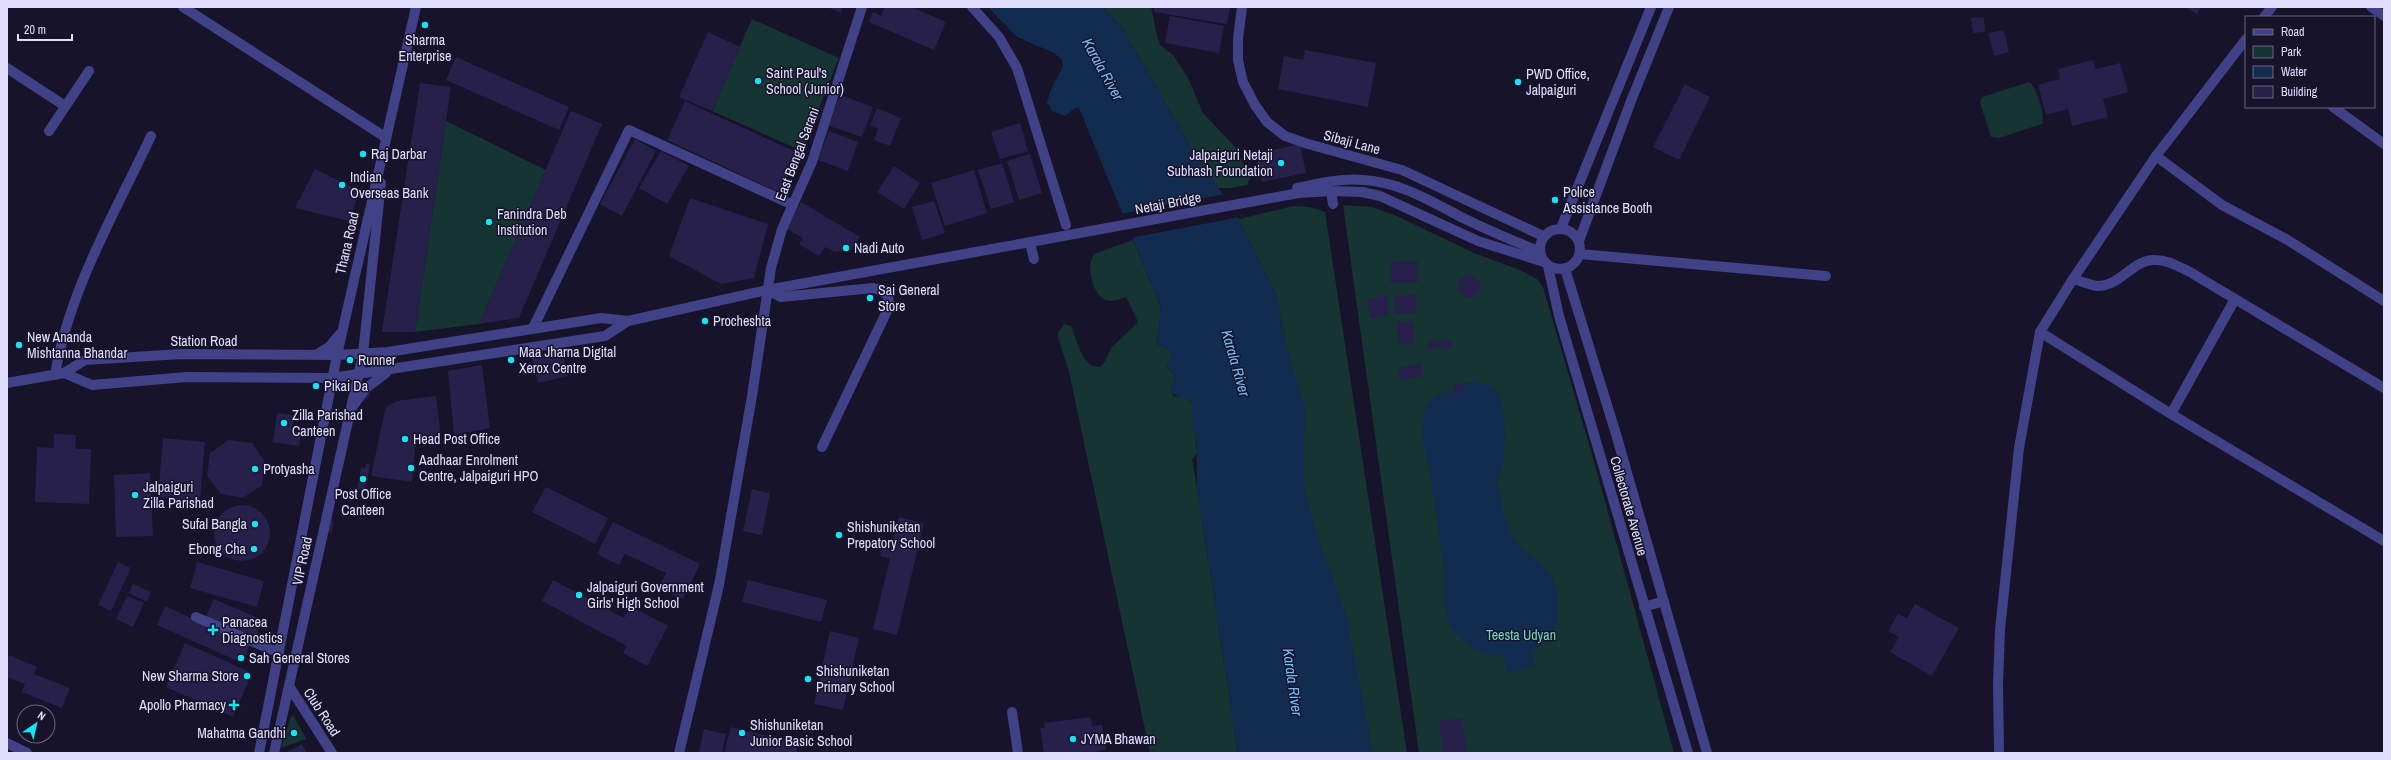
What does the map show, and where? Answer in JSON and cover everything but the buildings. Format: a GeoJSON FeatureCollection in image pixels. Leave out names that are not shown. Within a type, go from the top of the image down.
{"type":"FeatureCollection","features":[{"type":"Feature","properties":{"kind":"street"},"geometry":{"type":"LineString","coordinates":[[183,7],[386,137]]}},
{"type":"Feature","properties":{"kind":"street","name":"Thana Road"},"geometry":{"type":"LineString","coordinates":[[332,378],[416,7]]}},
{"type":"Feature","properties":{"kind":"street","name":"East Bengal Sarani"},"geometry":{"type":"LineString","coordinates":[[679,753],[719,585],[752,396],[771,268],[782,229],[812,162],[862,7]]}},
{"type":"Feature","properties":{"kind":"street"},"geometry":{"type":"LineString","coordinates":[[972,7],[999,37],[1017,68],[1066,225]]}},
{"type":"Feature","properties":{"kind":"street","name":"Sibaji Lane"},"geometry":{"type":"LineString","coordinates":[[1242,7],[1238,39],[1238,60],[1243,82],[1255,105],[1267,122],[1285,136],[1409,173],[1543,236]]}},
{"type":"Feature","properties":{"kind":"street"},"geometry":{"type":"LineString","coordinates":[[1561,228],[1651,7]]}},
{"type":"Feature","properties":{"kind":"street"},"geometry":{"type":"LineString","coordinates":[[1255,201],[1299,193],[1331,191],[1362,192],[1380,196],[1478,241],[1546,264],[1554,269],[1565,269],[1577,261],[1580,254],[1579,241],[1631,101],[1669,7]]}},
{"type":"Feature","properties":{"kind":"street"},"geometry":{"type":"LineString","coordinates":[[2265,16],[2272,7]]}},
{"type":"Feature","properties":{"kind":"street"},"geometry":{"type":"LineString","coordinates":[[2371,7],[2384,16]]}},
{"type":"Feature","properties":{"kind":"street"},"geometry":{"type":"LineString","coordinates":[[1999,753],[1998,684],[2000,630],[2019,448],[2040,332],[2073,279],[2156,156],[2245,42]]}},
{"type":"Feature","properties":{"kind":"street"},"geometry":{"type":"LineString","coordinates":[[7,68],[65,106]]}},
{"type":"Feature","properties":{"kind":"street"},"geometry":{"type":"LineString","coordinates":[[49,131],[88,71]]}},
{"type":"Feature","properties":{"kind":"street"},"geometry":{"type":"LineString","coordinates":[[2334,108],[2384,144]]}},
{"type":"Feature","properties":{"kind":"street"},"geometry":{"type":"LineString","coordinates":[[533,328],[629,130],[793,205]]}},
{"type":"Feature","properties":{"kind":"street"},"geometry":{"type":"LineString","coordinates":[[151,136],[80,287],[60,346],[60,374],[92,385],[188,377],[344,377],[605,336],[628,321]]}},
{"type":"Feature","properties":{"kind":"street","name":"Thana Road"},"geometry":{"type":"LineString","coordinates":[[357,375],[362,354],[365,330],[386,137]]}},
{"type":"Feature","properties":{"kind":"street"},"geometry":{"type":"LineString","coordinates":[[2156,156],[2222,205],[2286,239],[2384,302]]}},
{"type":"Feature","properties":{"kind":"street"},"geometry":{"type":"LineString","coordinates":[[1255,201],[1298,188],[1332,181],[1363,180],[1384,182],[1422,197],[1484,228],[1539,251],[1546,264]]}},
{"type":"Feature","properties":{"kind":"street"},"geometry":{"type":"LineString","coordinates":[[1331,191],[1333,204]]}},
{"type":"Feature","properties":{"kind":"street","name":"Netaji Bridge"},"geometry":{"type":"LineString","coordinates":[[628,321],[768,290],[1255,201]]}},
{"type":"Feature","properties":{"kind":"street"},"geometry":{"type":"LineString","coordinates":[[1539,251],[1543,236],[1554,229],[1561,228],[1572,232],[1579,241]]}},
{"type":"Feature","properties":{"kind":"street"},"geometry":{"type":"LineString","coordinates":[[1030,243],[1034,258]]}},
{"type":"Feature","properties":{"kind":"street"},"geometry":{"type":"LineString","coordinates":[[1580,254],[1826,276]]}},
{"type":"Feature","properties":{"kind":"street"},"geometry":{"type":"LineString","coordinates":[[2073,279],[2096,286],[2106,285],[2116,282],[2140,264],[2154,259],[2168,262],[2190,272],[2384,388]]}},
{"type":"Feature","properties":{"kind":"street","name":"Collectorate Avenue"},"geometry":{"type":"LineString","coordinates":[[1546,264],[1603,481],[1644,607],[1688,753]]}},
{"type":"Feature","properties":{"kind":"street","name":"Collectorate Avenue"},"geometry":{"type":"LineString","coordinates":[[1565,269],[1616,434],[1707,753]]}},
{"type":"Feature","properties":{"kind":"street"},"geometry":{"type":"LineString","coordinates":[[768,290],[781,297],[873,288],[883,290],[888,295],[890,302],[887,311],[822,447]]}},
{"type":"Feature","properties":{"kind":"street"},"geometry":{"type":"LineString","coordinates":[[2171,414],[2235,299]]}},
{"type":"Feature","properties":{"kind":"street","name":"Station Road"},"geometry":{"type":"LineString","coordinates":[[7,383],[60,374],[85,360],[182,354],[362,354],[388,352],[601,318],[628,321]]}},
{"type":"Feature","properties":{"kind":"street"},"geometry":{"type":"LineString","coordinates":[[365,330],[367,341],[371,346],[382,352],[388,352]]}},
{"type":"Feature","properties":{"kind":"street"},"geometry":{"type":"LineString","coordinates":[[316,355],[329,347],[342,331]]}},
{"type":"Feature","properties":{"kind":"street"},"geometry":{"type":"LineString","coordinates":[[2040,332],[2171,414],[2384,541]]}},
{"type":"Feature","properties":{"kind":"street"},"geometry":{"type":"LineString","coordinates":[[346,429],[356,401],[365,389],[382,375],[392,370]]}},
{"type":"Feature","properties":{"kind":"street","name":"VIP Road"},"geometry":{"type":"LineString","coordinates":[[274,753],[357,375]]}},
{"type":"Feature","properties":{"kind":"street"},"geometry":{"type":"LineString","coordinates":[[310,378],[319,381],[325,386],[328,396]]}},
{"type":"Feature","properties":{"kind":"street","name":"VIP Road"},"geometry":{"type":"LineString","coordinates":[[259,753],[332,378]]}},
{"type":"Feature","properties":{"kind":"street"},"geometry":{"type":"LineString","coordinates":[[1644,607],[1664,601]]}},
{"type":"Feature","properties":{"kind":"street"},"geometry":{"type":"LineString","coordinates":[[196,617],[279,653]]}},
{"type":"Feature","properties":{"kind":"street"},"geometry":{"type":"LineString","coordinates":[[273,682],[289,686]]}},
{"type":"Feature","properties":{"kind":"street","name":"Club Road"},"geometry":{"type":"LineString","coordinates":[[289,686],[332,753]]}},
{"type":"Feature","properties":{"kind":"street"},"geometry":{"type":"LineString","coordinates":[[1012,712],[1018,753]]}},
{"type":"Feature","properties":{"kind":"street"},"geometry":{"type":"LineString","coordinates":[[7,743],[27,753]]}},
{"type":"Feature","properties":{"kind":"green space"},"geometry":{"type":"Polygon","coordinates":[[[1103,7],[1151,7],[1159,44],[1174,56],[1188,78],[1203,113],[1235,147],[1250,178],[1247,185],[1232,188],[1218,188],[1189,144],[1123,29],[1103,7]]]}},
{"type":"Feature","properties":{"kind":"green space","name":"Saint Paul's School (Junior)"},"geometry":{"type":"Polygon","coordinates":[[[752,19],[839,58],[802,151],[712,111],[752,19]]]}},
{"type":"Feature","properties":{"kind":"green space"},"geometry":{"type":"Polygon","coordinates":[[[2029,82],[2035,89],[2040,102],[2043,115],[2042,124],[1999,138],[1991,137],[1980,103],[1982,97],[2029,82]]]}},
{"type":"Feature","properties":{"kind":"green space"},"geometry":{"type":"Polygon","coordinates":[[[446,121],[546,170],[479,324],[415,332],[446,121]]]}},
{"type":"Feature","properties":{"kind":"green space","name":"Teesta Udyan"},"geometry":{"type":"Polygon","coordinates":[[[1343,205],[1372,207],[1397,216],[1474,253],[1520,270],[1537,279],[1543,287],[1595,465],[1674,753],[1419,753],[1343,205]]]}},
{"type":"Feature","properties":{"kind":"green space"},"geometry":{"type":"Polygon","coordinates":[[[1294,206],[1310,207],[1325,212],[1407,753],[1369,753],[1320,578],[1282,372],[1288,352],[1275,292],[1239,219],[1294,206]]]}},
{"type":"Feature","properties":{"kind":"green space"},"geometry":{"type":"Polygon","coordinates":[[[1133,240],[1161,307],[1157,344],[1168,350],[1172,355],[1167,367],[1175,376],[1175,382],[1171,386],[1173,396],[1186,398],[1192,403],[1197,454],[1192,459],[1238,753],[1150,753],[1069,372],[1057,334],[1064,324],[1071,326],[1084,358],[1088,363],[1100,367],[1105,361],[1111,348],[1138,322],[1126,297],[1111,301],[1099,295],[1092,282],[1090,266],[1091,259],[1094,254],[1133,240]]]}},
{"type":"Feature","properties":{"kind":"green space"},"geometry":{"type":"Polygon","coordinates":[[[293,715],[306,739],[281,748],[291,717],[293,715]]]}},
{"type":"Feature","properties":{"kind":"water","name":"Karala River"},"geometry":{"type":"Polygon","coordinates":[[[988,7],[1103,7],[1123,29],[1189,144],[1239,219],[1275,292],[1288,352],[1305,408],[1304,486],[1319,541],[1345,611],[1373,753],[1238,753],[1197,487],[1197,442],[1192,424],[1192,403],[1186,398],[1181,398],[1170,392],[1175,376],[1167,367],[1172,355],[1168,350],[1157,344],[1161,307],[1079,108],[1075,108],[1065,116],[1052,111],[1047,103],[1050,92],[1063,66],[1062,60],[1054,53],[1017,37],[988,7]]]}},
{"type":"Feature","properties":{"kind":"water"},"geometry":{"type":"Polygon","coordinates":[[[1475,381],[1493,387],[1498,394],[1501,403],[1505,425],[1505,436],[1502,468],[1498,480],[1501,502],[1507,525],[1513,537],[1522,548],[1545,567],[1556,588],[1558,601],[1558,613],[1550,636],[1543,645],[1532,651],[1535,667],[1506,673],[1504,656],[1489,655],[1474,649],[1455,633],[1448,621],[1445,608],[1444,573],[1440,539],[1423,432],[1425,411],[1434,398],[1448,391],[1453,391],[1453,394],[1458,394],[1458,389],[1464,389],[1464,383],[1475,381]]]}},
{"type":"Feature","properties":{"kind":"pier"},"geometry":{"type":"Polygon","coordinates":[[[1225,194],[1240,217],[1130,238],[1120,214],[1225,194]]]}},
{"type":"Feature","properties":{"kind":"place","name":"Sharma Enterprise"},"geometry":{"type":"Point","coordinates":[425,25]}},
{"type":"Feature","properties":{"kind":"place","name":"Saint Paul's School (Junior)"},"geometry":{"type":"Point","coordinates":[758,81]}},
{"type":"Feature","properties":{"kind":"place","name":"PWD Office, Jalpaiguri"},"geometry":{"type":"Point","coordinates":[1518,82]}},
{"type":"Feature","properties":{"kind":"place","name":"Raj Darbar"},"geometry":{"type":"Point","coordinates":[363,154]}},
{"type":"Feature","properties":{"kind":"place","name":"Jalpaiguri Netaji Subhash Foundation"},"geometry":{"type":"Point","coordinates":[1281,163]}},
{"type":"Feature","properties":{"kind":"place","name":"Indian Overseas Bank"},"geometry":{"type":"Point","coordinates":[342,185]}},
{"type":"Feature","properties":{"kind":"place","name":"Police Assistance Booth"},"geometry":{"type":"Point","coordinates":[1555,200]}},
{"type":"Feature","properties":{"kind":"place","name":"Fanindra Deb Institution"},"geometry":{"type":"Point","coordinates":[489,222]}},
{"type":"Feature","properties":{"kind":"place","name":"Nadi Auto"},"geometry":{"type":"Point","coordinates":[846,248]}},
{"type":"Feature","properties":{"kind":"place","name":"Sai General Store"},"geometry":{"type":"Point","coordinates":[870,298]}},
{"type":"Feature","properties":{"kind":"place","name":"Procheshta"},"geometry":{"type":"Point","coordinates":[705,321]}},
{"type":"Feature","properties":{"kind":"place","name":"New Ananda Mishtanna Bhandar"},"geometry":{"type":"Point","coordinates":[19,345]}},
{"type":"Feature","properties":{"kind":"place","name":"Runner"},"geometry":{"type":"Point","coordinates":[350,360]}},
{"type":"Feature","properties":{"kind":"place","name":"Maa Jharna Digital Xerox Centre"},"geometry":{"type":"Point","coordinates":[511,360]}},
{"type":"Feature","properties":{"kind":"place","name":"Pikai Da"},"geometry":{"type":"Point","coordinates":[316,386]}},
{"type":"Feature","properties":{"kind":"place","name":"Zilla Parishad Canteen"},"geometry":{"type":"Point","coordinates":[284,423]}},
{"type":"Feature","properties":{"kind":"place","name":"Head Post Office"},"geometry":{"type":"Point","coordinates":[405,439]}},
{"type":"Feature","properties":{"kind":"place","name":"Aadhaar Enrolment Centre, Jalpaiguri HPO"},"geometry":{"type":"Point","coordinates":[411,468]}},
{"type":"Feature","properties":{"kind":"place","name":"Protyasha"},"geometry":{"type":"Point","coordinates":[255,469]}},
{"type":"Feature","properties":{"kind":"place","name":"Post Office Canteen"},"geometry":{"type":"Point","coordinates":[363,479]}},
{"type":"Feature","properties":{"kind":"place","name":"Jalpaiguri Zilla Parishad"},"geometry":{"type":"Point","coordinates":[135,495]}},
{"type":"Feature","properties":{"kind":"place","name":"Sufal Bangla"},"geometry":{"type":"Point","coordinates":[255,524]}},
{"type":"Feature","properties":{"kind":"place","name":"Shishuniketan Prepatory School"},"geometry":{"type":"Point","coordinates":[839,535]}},
{"type":"Feature","properties":{"kind":"place","name":"Ebong Cha"},"geometry":{"type":"Point","coordinates":[254,549]}},
{"type":"Feature","properties":{"kind":"place","name":"Jalpaiguri Government Girls' High School"},"geometry":{"type":"Point","coordinates":[579,595]}},
{"type":"Feature","properties":{"kind":"place","name":"Panacea Diagnostics"},"geometry":{"type":"Point","coordinates":[213,630]}},
{"type":"Feature","properties":{"kind":"place","name":"Sah General Stores"},"geometry":{"type":"Point","coordinates":[241,658]}},
{"type":"Feature","properties":{"kind":"place","name":"New Sharma Store"},"geometry":{"type":"Point","coordinates":[247,676]}},
{"type":"Feature","properties":{"kind":"place","name":"Shishuniketan Primary School"},"geometry":{"type":"Point","coordinates":[808,679]}},
{"type":"Feature","properties":{"kind":"place","name":"Apollo Pharmacy"},"geometry":{"type":"Point","coordinates":[234,705]}},
{"type":"Feature","properties":{"kind":"place","name":"Mahatma Gandhi"},"geometry":{"type":"Point","coordinates":[294,733]}},
{"type":"Feature","properties":{"kind":"place","name":"Shishuniketan Junior Basic School"},"geometry":{"type":"Point","coordinates":[742,733]}},
{"type":"Feature","properties":{"kind":"place","name":"JYMA Bhawan"},"geometry":{"type":"Point","coordinates":[1073,739]}}]}
